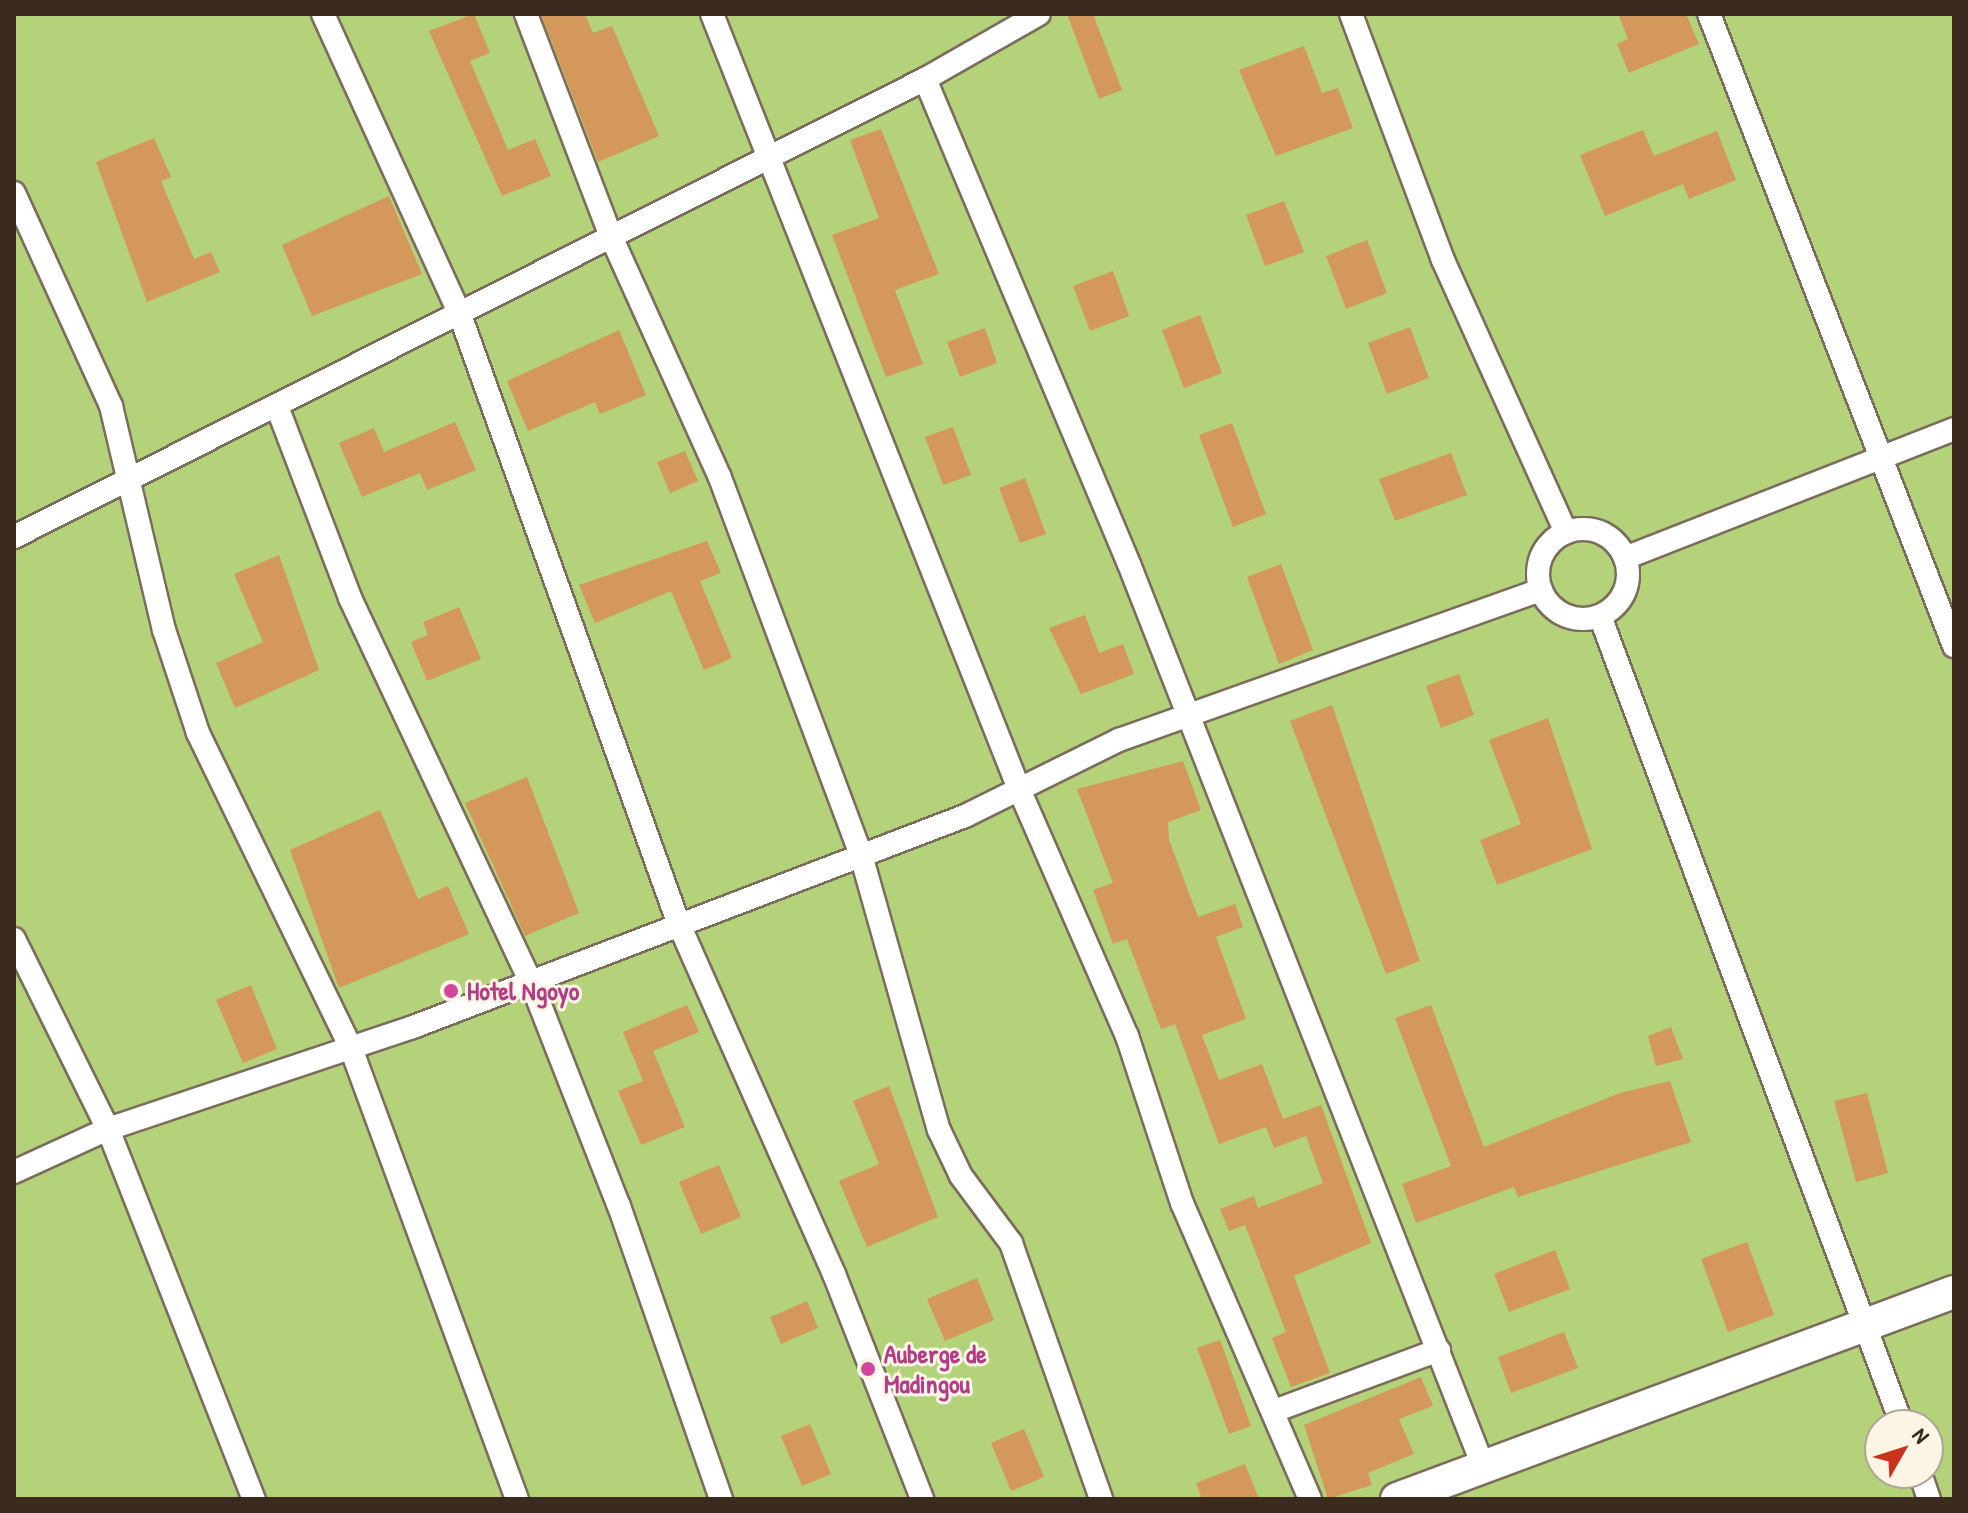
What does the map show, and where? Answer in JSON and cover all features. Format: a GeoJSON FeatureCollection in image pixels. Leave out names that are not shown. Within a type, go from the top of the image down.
{"type":"FeatureCollection","features":[{"type":"Feature","properties":{"kind":"street"},"geometry":{"type":"LineString","coordinates":[[323,14],[459,312],[678,922],[844,1298],[922,1499]]}},
{"type":"Feature","properties":{"kind":"street"},"geometry":{"type":"LineString","coordinates":[[526,14],[610,234],[719,475],[861,855],[939,1130],[961,1176],[1011,1243],[1101,1499]]}},
{"type":"Feature","properties":{"kind":"street"},"geometry":{"type":"LineString","coordinates":[[712,14],[764,154],[1019,789],[1127,1036],[1182,1203],[1310,1499]]}},
{"type":"Feature","properties":{"kind":"street"},"geometry":{"type":"LineString","coordinates":[[14,537],[278,409],[764,154],[925,79],[1039,14]]}},
{"type":"Feature","properties":{"kind":"street"},"geometry":{"type":"LineString","coordinates":[[1351,14],[1443,260],[1566,532]]}},
{"type":"Feature","properties":{"kind":"street"},"geometry":{"type":"LineString","coordinates":[[1709,14],[1954,646]]}},
{"type":"Feature","properties":{"kind":"street"},"geometry":{"type":"LineString","coordinates":[[925,79],[1188,715],[1483,1466]]}},
{"type":"Feature","properties":{"kind":"street"},"geometry":{"type":"LineString","coordinates":[[14,193],[79,329],[131,480],[164,630],[198,733],[351,1048],[517,1499]]}},
{"type":"Feature","properties":{"kind":"street"},"geometry":{"type":"LineString","coordinates":[[278,409],[350,598],[531,982],[619,1206],[721,1499]]}},
{"type":"Feature","properties":{"kind":"street"},"geometry":{"type":"LineString","coordinates":[[1625,558],[1954,429]]}},
{"type":"Feature","properties":{"kind":"street"},"geometry":{"type":"LineString","coordinates":[[1594,530],[1625,558],[1624,593],[1600,616],[1566,616],[1541,590],[1544,549],[1566,532],[1594,530]]}},
{"type":"Feature","properties":{"kind":"street"},"geometry":{"type":"LineString","coordinates":[[14,1172],[108,1129],[351,1048],[861,855],[1188,715],[1541,590]]}},
{"type":"Feature","properties":{"kind":"street"},"geometry":{"type":"LineString","coordinates":[[1600,616],[1896,1409]]}},
{"type":"Feature","properties":{"kind":"street"},"geometry":{"type":"LineString","coordinates":[[14,939],[108,1129],[254,1499]]}},
{"type":"Feature","properties":{"kind":"street"},"geometry":{"type":"LineString","coordinates":[[1397,1499],[1954,1292]]}},
{"type":"Feature","properties":{"kind":"street"},"geometry":{"type":"LineString","coordinates":[[1274,1411],[1439,1350]]}},
{"type":"Feature","properties":{"kind":"green space"},"geometry":{"type":"Polygon","coordinates":[[[14,14],[1954,14],[1954,1499],[14,1499],[14,14]]]}},
{"type":"Feature","properties":{"kind":"building"},"geometry":{"type":"Polygon","coordinates":[[[474,14],[490,53],[470,61],[508,150],[535,139],[551,176],[502,196],[429,31],[474,14]]]}},
{"type":"Feature","properties":{"kind":"building"},"geometry":{"type":"Polygon","coordinates":[[[541,14],[585,14],[593,33],[612,26],[659,136],[598,162],[541,14]]]}},
{"type":"Feature","properties":{"kind":"building"},"geometry":{"type":"Polygon","coordinates":[[[1067,14],[1093,14],[1122,90],[1099,99],[1067,14]]]}},
{"type":"Feature","properties":{"kind":"building"},"geometry":{"type":"Polygon","coordinates":[[[1618,14],[1686,14],[1699,44],[1629,73],[1617,44],[1628,39],[1618,14]]]}},
{"type":"Feature","properties":{"kind":"building"},"geometry":{"type":"Polygon","coordinates":[[[1304,46],[1322,93],[1338,88],[1353,128],[1276,156],[1239,70],[1304,46]]]}},
{"type":"Feature","properties":{"kind":"building"},"geometry":{"type":"Polygon","coordinates":[[[881,129],[939,274],[895,290],[923,364],[886,377],[832,235],[879,218],[850,140],[881,129]]]}},
{"type":"Feature","properties":{"kind":"building"},"geometry":{"type":"Polygon","coordinates":[[[1643,130],[1654,156],[1717,131],[1736,180],[1689,199],[1683,184],[1605,216],[1580,155],[1643,130]]]}},
{"type":"Feature","properties":{"kind":"building"},"geometry":{"type":"Polygon","coordinates":[[[154,138],[171,177],[161,181],[194,259],[211,252],[220,272],[147,302],[96,162],[154,138]]]}},
{"type":"Feature","properties":{"kind":"building"},"geometry":{"type":"Polygon","coordinates":[[[389,196],[422,274],[312,316],[282,245],[389,196]]]}},
{"type":"Feature","properties":{"kind":"building"},"geometry":{"type":"Polygon","coordinates":[[[1284,201],[1304,252],[1265,266],[1246,215],[1284,201]]]}},
{"type":"Feature","properties":{"kind":"building"},"geometry":{"type":"Polygon","coordinates":[[[1367,240],[1387,293],[1346,309],[1326,256],[1367,240]]]}},
{"type":"Feature","properties":{"kind":"building"},"geometry":{"type":"Polygon","coordinates":[[[1113,271],[1129,316],[1090,331],[1073,286],[1113,271]]]}},
{"type":"Feature","properties":{"kind":"building"},"geometry":{"type":"Polygon","coordinates":[[[1200,315],[1222,373],[1184,388],[1162,330],[1200,315]]]}},
{"type":"Feature","properties":{"kind":"building"},"geometry":{"type":"Polygon","coordinates":[[[1410,327],[1429,378],[1387,394],[1368,343],[1410,327]]]}},
{"type":"Feature","properties":{"kind":"building"},"geometry":{"type":"Polygon","coordinates":[[[985,328],[997,363],[960,377],[947,342],[985,328]]]}},
{"type":"Feature","properties":{"kind":"building"},"geometry":{"type":"Polygon","coordinates":[[[619,330],[646,395],[600,414],[595,402],[528,431],[507,381],[619,330]]]}},
{"type":"Feature","properties":{"kind":"building"},"geometry":{"type":"Polygon","coordinates":[[[455,422],[476,470],[427,490],[420,473],[362,497],[339,443],[374,428],[384,452],[455,422]]]}},
{"type":"Feature","properties":{"kind":"building"},"geometry":{"type":"Polygon","coordinates":[[[1232,423],[1266,514],[1233,527],[1199,435],[1232,423]]]}},
{"type":"Feature","properties":{"kind":"building"},"geometry":{"type":"Polygon","coordinates":[[[953,427],[971,475],[943,485],[925,437],[953,427]]]}},
{"type":"Feature","properties":{"kind":"building"},"geometry":{"type":"Polygon","coordinates":[[[685,451],[698,481],[670,493],[657,462],[685,451]]]}},
{"type":"Feature","properties":{"kind":"building"},"geometry":{"type":"Polygon","coordinates":[[[1451,453],[1467,495],[1395,521],[1379,479],[1451,453]]]}},
{"type":"Feature","properties":{"kind":"building"},"geometry":{"type":"Polygon","coordinates":[[[1025,478],[1046,534],[1020,543],[999,488],[1025,478]]]}},
{"type":"Feature","properties":{"kind":"building"},"geometry":{"type":"Polygon","coordinates":[[[707,541],[721,573],[700,581],[732,658],[704,670],[671,591],[595,623],[579,585],[707,541]]]}},
{"type":"Feature","properties":{"kind":"building"},"geometry":{"type":"Polygon","coordinates":[[[279,555],[319,670],[235,708],[216,663],[263,642],[234,574],[279,555]]]}},
{"type":"Feature","properties":{"kind":"building"},"geometry":{"type":"Polygon","coordinates":[[[1281,564],[1313,650],[1279,664],[1247,577],[1281,564]]]}},
{"type":"Feature","properties":{"kind":"building"},"geometry":{"type":"Polygon","coordinates":[[[459,607],[481,659],[427,681],[411,642],[428,635],[423,622],[459,607]]]}},
{"type":"Feature","properties":{"kind":"building"},"geometry":{"type":"Polygon","coordinates":[[[1085,615],[1099,653],[1123,644],[1134,674],[1081,694],[1049,628],[1085,615]]]}},
{"type":"Feature","properties":{"kind":"building"},"geometry":{"type":"Polygon","coordinates":[[[1459,674],[1474,715],[1441,728],[1426,686],[1459,674]]]}},
{"type":"Feature","properties":{"kind":"building"},"geometry":{"type":"Polygon","coordinates":[[[1332,705],[1420,961],[1386,974],[1290,721],[1332,705]]]}},
{"type":"Feature","properties":{"kind":"building"},"geometry":{"type":"Polygon","coordinates":[[[1548,718],[1592,849],[1497,885],[1480,840],[1521,824],[1489,740],[1548,718]]]}},
{"type":"Feature","properties":{"kind":"building"},"geometry":{"type":"Polygon","coordinates":[[[1183,761],[1201,810],[1168,822],[1169,840],[1198,917],[1235,904],[1243,927],[1216,937],[1246,1019],[1202,1035],[1219,1080],[1262,1064],[1283,1119],[1321,1105],[1371,1243],[1294,1276],[1330,1373],[1291,1387],[1272,1338],[1286,1332],[1245,1225],[1229,1231],[1220,1209],[1254,1196],[1258,1208],[1323,1183],[1306,1136],[1274,1148],[1266,1127],[1219,1144],[1175,1024],[1161,1029],[1127,939],[1113,944],[1093,890],[1113,883],[1077,789],[1183,761]]]}},
{"type":"Feature","properties":{"kind":"building"},"geometry":{"type":"Polygon","coordinates":[[[527,777],[579,913],[525,936],[465,803],[527,777]]]}},
{"type":"Feature","properties":{"kind":"building"},"geometry":{"type":"Polygon","coordinates":[[[380,810],[418,899],[448,886],[469,934],[339,988],[290,850],[380,810]]]}},
{"type":"Feature","properties":{"kind":"building"},"geometry":{"type":"Polygon","coordinates":[[[251,985],[277,1049],[243,1063],[216,1000],[251,985]]]}},
{"type":"Feature","properties":{"kind":"building"},"geometry":{"type":"Polygon","coordinates":[[[687,1005],[699,1032],[653,1051],[685,1127],[641,1145],[618,1091],[643,1081],[623,1032],[687,1005]]]}},
{"type":"Feature","properties":{"kind":"building"},"geometry":{"type":"Polygon","coordinates":[[[1431,1005],[1484,1147],[1620,1093],[1670,1081],[1691,1142],[1518,1197],[1514,1187],[1416,1223],[1402,1184],[1451,1166],[1395,1018],[1431,1005]]]}},
{"type":"Feature","properties":{"kind":"building"},"geometry":{"type":"Polygon","coordinates":[[[1671,1027],[1683,1059],[1656,1066],[1648,1036],[1671,1027]]]}},
{"type":"Feature","properties":{"kind":"building"},"geometry":{"type":"Polygon","coordinates":[[[889,1086],[938,1217],[867,1247],[839,1181],[879,1164],[853,1101],[889,1086]]]}},
{"type":"Feature","properties":{"kind":"building"},"geometry":{"type":"Polygon","coordinates":[[[1867,1093],[1888,1173],[1856,1182],[1834,1101],[1867,1093]]]}},
{"type":"Feature","properties":{"kind":"building"},"geometry":{"type":"Polygon","coordinates":[[[719,1165],[741,1217],[701,1234],[679,1182],[719,1165]]]}},
{"type":"Feature","properties":{"kind":"building"},"geometry":{"type":"Polygon","coordinates":[[[1747,1242],[1774,1315],[1728,1332],[1701,1259],[1747,1242]]]}},
{"type":"Feature","properties":{"kind":"building"},"geometry":{"type":"Polygon","coordinates":[[[1555,1250],[1570,1289],[1509,1312],[1494,1274],[1555,1250]]]}},
{"type":"Feature","properties":{"kind":"building"},"geometry":{"type":"Polygon","coordinates":[[[977,1278],[994,1320],[945,1341],[927,1299],[977,1278]]]}},
{"type":"Feature","properties":{"kind":"building"},"geometry":{"type":"Polygon","coordinates":[[[807,1301],[818,1328],[781,1344],[770,1317],[807,1301]]]}},
{"type":"Feature","properties":{"kind":"building"},"geometry":{"type":"Polygon","coordinates":[[[1564,1332],[1578,1368],[1511,1393],[1498,1357],[1564,1332]]]}},
{"type":"Feature","properties":{"kind":"building"},"geometry":{"type":"Polygon","coordinates":[[[1220,1340],[1251,1426],[1229,1434],[1197,1348],[1220,1340]]]}},
{"type":"Feature","properties":{"kind":"building"},"geometry":{"type":"Polygon","coordinates":[[[1421,1377],[1433,1406],[1399,1419],[1414,1454],[1368,1473],[1372,1485],[1328,1499],[1304,1425],[1421,1377]]]}},
{"type":"Feature","properties":{"kind":"building"},"geometry":{"type":"Polygon","coordinates":[[[810,1424],[831,1474],[802,1486],[781,1436],[810,1424]]]}},
{"type":"Feature","properties":{"kind":"building"},"geometry":{"type":"Polygon","coordinates":[[[1024,1429],[1044,1477],[1011,1491],[991,1443],[1024,1429]]]}},
{"type":"Feature","properties":{"kind":"building"},"geometry":{"type":"Polygon","coordinates":[[[1245,1464],[1259,1499],[1202,1499],[1196,1483],[1245,1464]]]}},
{"type":"Feature","properties":{"kind":"place","name":"Hotel Ngoyo"},"geometry":{"type":"Point","coordinates":[451,991]}},
{"type":"Feature","properties":{"kind":"place","name":"Auberge de Madingou"},"geometry":{"type":"Point","coordinates":[868,1369]}}]}
